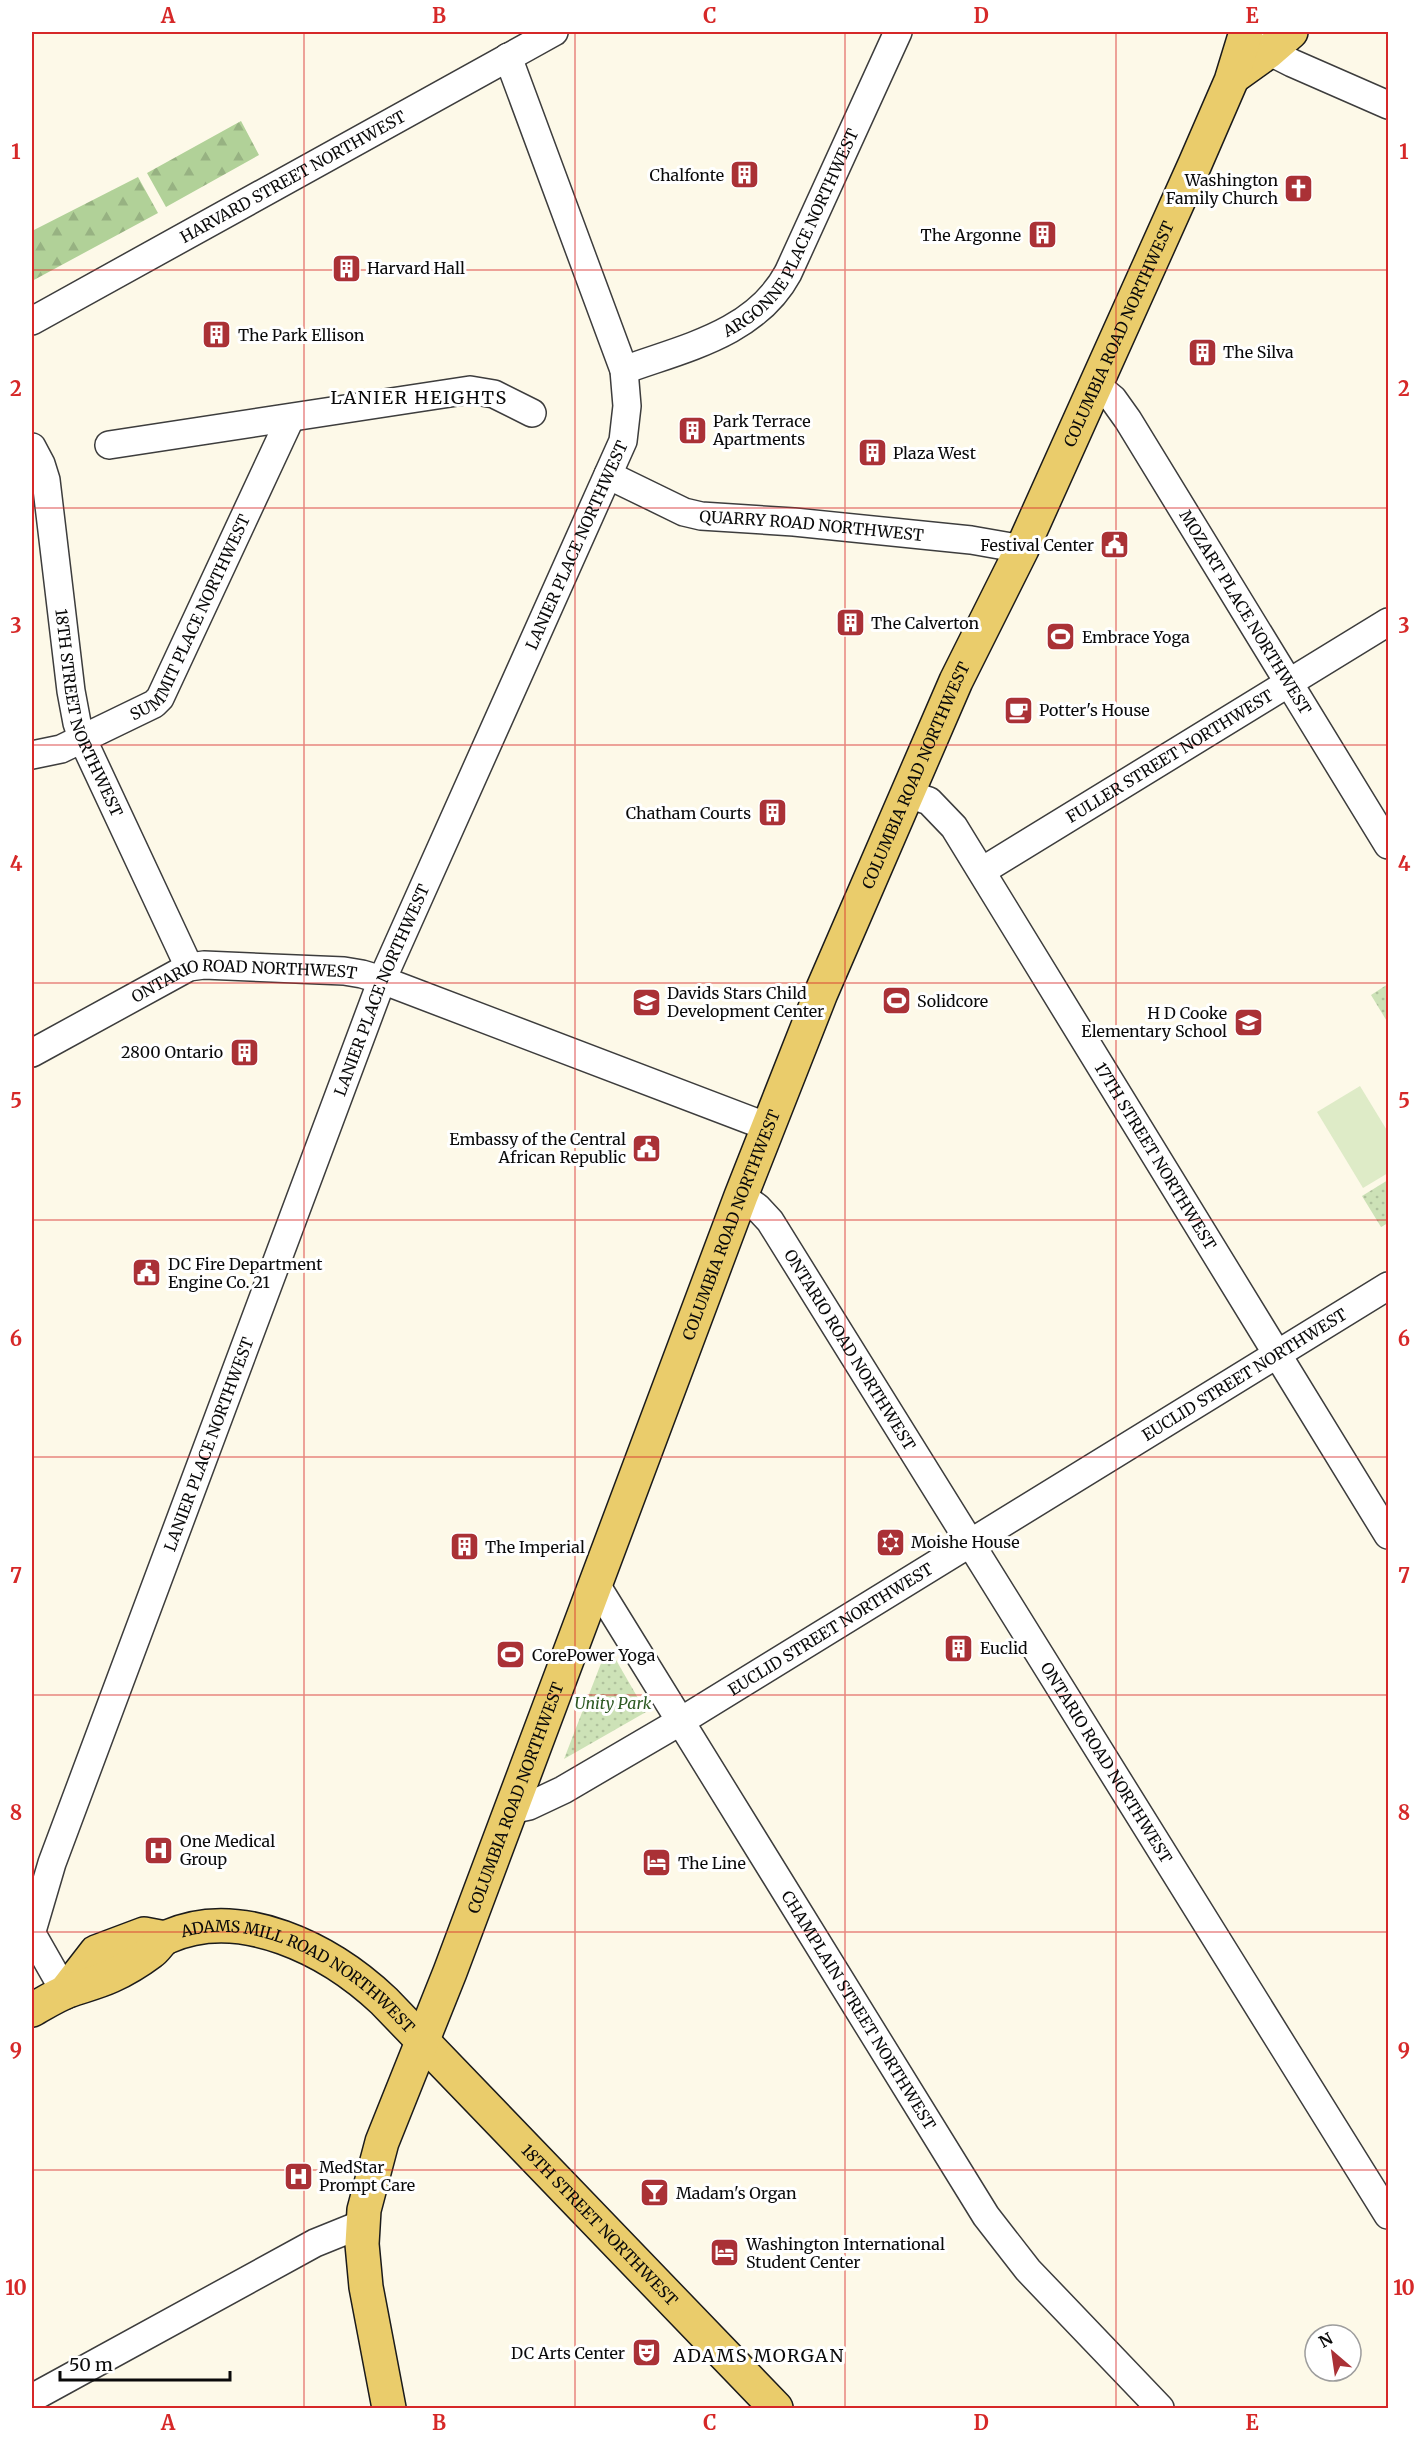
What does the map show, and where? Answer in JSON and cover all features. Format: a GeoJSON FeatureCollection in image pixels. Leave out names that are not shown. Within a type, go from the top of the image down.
{"type":"FeatureCollection","features":[{"type":"Feature","properties":{"kind":"main road","name":"COLUMBIA ROAD NORTHWEST"},"geometry":{"type":"LineString","coordinates":[[389,2409],[366,2287],[362,2224],[372,2174],[382,2142],[423,2040],[741,1196],[821,993],[956,681],[1022,549],[1233,77],[1256,37]]}},
{"type":"Feature","properties":{"kind":"main road","name":"ADAMS MILL ROAD NORTHWEST"},"geometry":{"type":"LineString","coordinates":[[32,2010],[65,1992],[111,1976],[153,1951],[165,1938],[203,1928],[232,1927],[263,1932],[292,1941],[359,1980],[423,2040]]}},
{"type":"Feature","properties":{"kind":"main road","name":"18TH STREET NORTHWEST"},"geometry":{"type":"LineString","coordinates":[[423,2040],[776,2409]]}},
{"type":"Feature","properties":{"kind":"street","name":"HARVARD STREET NORTHWEST"},"geometry":{"type":"LineString","coordinates":[[32,321],[554,32]]}},
{"type":"Feature","properties":{"kind":"street","name":"ARGONNE PLACE NORTHWEST"},"geometry":{"type":"LineString","coordinates":[[624,370],[731,330],[767,303],[788,273],[898,32]]}},
{"type":"Feature","properties":{"kind":"street"},"geometry":{"type":"LineString","coordinates":[[1256,37],[1389,105]]}},
{"type":"Feature","properties":{"kind":"street","name":"LANIER PLACE NORTHWEST"},"geometry":{"type":"LineString","coordinates":[[32,1933],[52,1863],[382,980],[622,441],[627,406],[624,370],[508,57]]}},
{"type":"Feature","properties":{"kind":"street","name":"MOZART PLACE NORTHWEST"},"geometry":{"type":"LineString","coordinates":[[1096,385],[1113,399],[1128,420],[1389,845]]}},
{"type":"Feature","properties":{"kind":"street"},"geometry":{"type":"LineString","coordinates":[[109,445],[470,390],[494,394],[532,413]]}},
{"type":"Feature","properties":{"kind":"street","name":"SUMMIT PLACE NORTHWEST"},"geometry":{"type":"LineString","coordinates":[[32,755],[61,749],[154,704],[160,698],[290,419]]}},
{"type":"Feature","properties":{"kind":"street","name":"18TH STREET NORTHWEST"},"geometry":{"type":"LineString","coordinates":[[33,453],[46,480],[71,691],[82,738],[189,967]]}},
{"type":"Feature","properties":{"kind":"street","name":"QUARRY ROAD NORTHWEST"},"geometry":{"type":"LineString","coordinates":[[608,475],[684,512],[701,516],[794,522],[984,541],[1022,549]]}},
{"type":"Feature","properties":{"kind":"street","name":"FULLER STREET NORTHWEST"},"geometry":{"type":"LineString","coordinates":[[982,872],[1389,622]]}},
{"type":"Feature","properties":{"kind":"street","name":"17TH STREET NORTHWEST"},"geometry":{"type":"LineString","coordinates":[[908,794],[929,801],[946,817],[982,872],[1389,1535]]}},
{"type":"Feature","properties":{"kind":"street","name":"ONTARIO ROAD NORTHWEST"},"geometry":{"type":"LineString","coordinates":[[32,1053],[189,967],[204,965],[344,971],[382,980],[768,1127]]}},
{"type":"Feature","properties":{"kind":"street","name":"ONTARIO ROAD NORTHWEST"},"geometry":{"type":"LineString","coordinates":[[741,1196],[757,1207],[770,1221],[1389,2215]]}},
{"type":"Feature","properties":{"kind":"street","name":"EUCLID STREET NORTHWEST"},"geometry":{"type":"LineString","coordinates":[[510,1810],[529,1806],[563,1790],[681,1721],[1389,1286]]}},
{"type":"Feature","properties":{"kind":"street","name":"CHAMPLAIN STREET NORTHWEST"},"geometry":{"type":"LineString","coordinates":[[595,1583],[986,2216],[1028,2270],[1160,2409]]}},
{"type":"Feature","properties":{"kind":"street"},"geometry":{"type":"LineString","coordinates":[[32,1933],[65,1992]]}},
{"type":"Feature","properties":{"kind":"street"},"geometry":{"type":"LineString","coordinates":[[32,2398],[315,2243],[362,2224]]}},
{"type":"Feature","properties":{"kind":"green space"},"geometry":{"type":"Polygon","coordinates":[[[241,121],[259,155],[166,207],[147,173],[241,121]]]}},
{"type":"Feature","properties":{"kind":"green space"},"geometry":{"type":"Polygon","coordinates":[[[138,177],[158,213],[32,281],[32,231],[138,177]]]}},
{"type":"Feature","properties":{"kind":"green space"},"geometry":{"type":"Polygon","coordinates":[[[1388,984],[1388,1023],[1371,995],[1388,984]]]}},
{"type":"Feature","properties":{"kind":"green space"},"geometry":{"type":"Polygon","coordinates":[[[1360,1086],[1388,1132],[1388,1173],[1363,1188],[1317,1112],[1360,1086]]]}},
{"type":"Feature","properties":{"kind":"green space"},"geometry":{"type":"Polygon","coordinates":[[[1388,1180],[1388,1223],[1381,1227],[1362,1196],[1388,1180]]]}},
{"type":"Feature","properties":{"kind":"green space","name":"Unity Park"},"geometry":{"type":"Polygon","coordinates":[[[605,1653],[612,1653],[646,1712],[564,1759],[605,1653]]]}},
{"type":"Feature","properties":{"kind":"place","name":"Chalfonte"},"geometry":{"type":"Point","coordinates":[745,175]}},
{"type":"Feature","properties":{"kind":"place","name":"Washington Family Church"},"geometry":{"type":"Point","coordinates":[1299,189]}},
{"type":"Feature","properties":{"kind":"place","name":"The Argonne"},"geometry":{"type":"Point","coordinates":[1042,235]}},
{"type":"Feature","properties":{"kind":"place","name":"Harvard Hall"},"geometry":{"type":"Point","coordinates":[346,268]}},
{"type":"Feature","properties":{"kind":"place","name":"The Park Ellison"},"geometry":{"type":"Point","coordinates":[217,335]}},
{"type":"Feature","properties":{"kind":"place","name":"The Silva"},"geometry":{"type":"Point","coordinates":[1202,352]}},
{"type":"Feature","properties":{"kind":"place","name":"Park Terrace Apartments"},"geometry":{"type":"Point","coordinates":[692,430]}},
{"type":"Feature","properties":{"kind":"place","name":"Plaza West"},"geometry":{"type":"Point","coordinates":[872,453]}},
{"type":"Feature","properties":{"kind":"place","name":"Festival Center"},"geometry":{"type":"Point","coordinates":[1115,545]}},
{"type":"Feature","properties":{"kind":"place","name":"The Calverton"},"geometry":{"type":"Point","coordinates":[850,623]}},
{"type":"Feature","properties":{"kind":"place","name":"Embrace Yoga"},"geometry":{"type":"Point","coordinates":[1061,637]}},
{"type":"Feature","properties":{"kind":"place","name":"Potter's House"},"geometry":{"type":"Point","coordinates":[1018,710]}},
{"type":"Feature","properties":{"kind":"place","name":"Chatham Courts"},"geometry":{"type":"Point","coordinates":[772,813]}},
{"type":"Feature","properties":{"kind":"place","name":"Solidcore"},"geometry":{"type":"Point","coordinates":[896,1001]}},
{"type":"Feature","properties":{"kind":"place","name":"Davids Stars Child Development Center"},"geometry":{"type":"Point","coordinates":[646,1002]}},
{"type":"Feature","properties":{"kind":"place","name":"H D Cooke Elementary School"},"geometry":{"type":"Point","coordinates":[1248,1022]}},
{"type":"Feature","properties":{"kind":"place","name":"2800 Ontario"},"geometry":{"type":"Point","coordinates":[244,1052]}},
{"type":"Feature","properties":{"kind":"place","name":"Embassy of the Central African Republic"},"geometry":{"type":"Point","coordinates":[647,1148]}},
{"type":"Feature","properties":{"kind":"place","name":"DC Fire Department Engine Co. 21"},"geometry":{"type":"Point","coordinates":[147,1273]}},
{"type":"Feature","properties":{"kind":"place","name":"Moishe House"},"geometry":{"type":"Point","coordinates":[890,1542]}},
{"type":"Feature","properties":{"kind":"place","name":"The Imperial"},"geometry":{"type":"Point","coordinates":[464,1547]}},
{"type":"Feature","properties":{"kind":"place","name":"Euclid"},"geometry":{"type":"Point","coordinates":[959,1648]}},
{"type":"Feature","properties":{"kind":"place","name":"CorePower Yoga"},"geometry":{"type":"Point","coordinates":[511,1655]}},
{"type":"Feature","properties":{"kind":"place","name":"One Medical Group"},"geometry":{"type":"Point","coordinates":[159,1850]}},
{"type":"Feature","properties":{"kind":"place","name":"The Line"},"geometry":{"type":"Point","coordinates":[657,1863]}},
{"type":"Feature","properties":{"kind":"place","name":"MedStar Prompt Care"},"geometry":{"type":"Point","coordinates":[298,2176]}},
{"type":"Feature","properties":{"kind":"place","name":"Madam's Organ"},"geometry":{"type":"Point","coordinates":[655,2193]}},
{"type":"Feature","properties":{"kind":"place","name":"Washington International Student Center"},"geometry":{"type":"Point","coordinates":[725,2253]}},
{"type":"Feature","properties":{"kind":"place","name":"DC Arts Center"},"geometry":{"type":"Point","coordinates":[646,2353]}},
{"type":"Feature","properties":{"kind":"district","name":"LANIER HEIGHTS"},"geometry":{"type":"Point","coordinates":[419,398]}},
{"type":"Feature","properties":{"kind":"district","name":"ADAMS MORGAN"},"geometry":{"type":"Point","coordinates":[759,2356]}}]}
